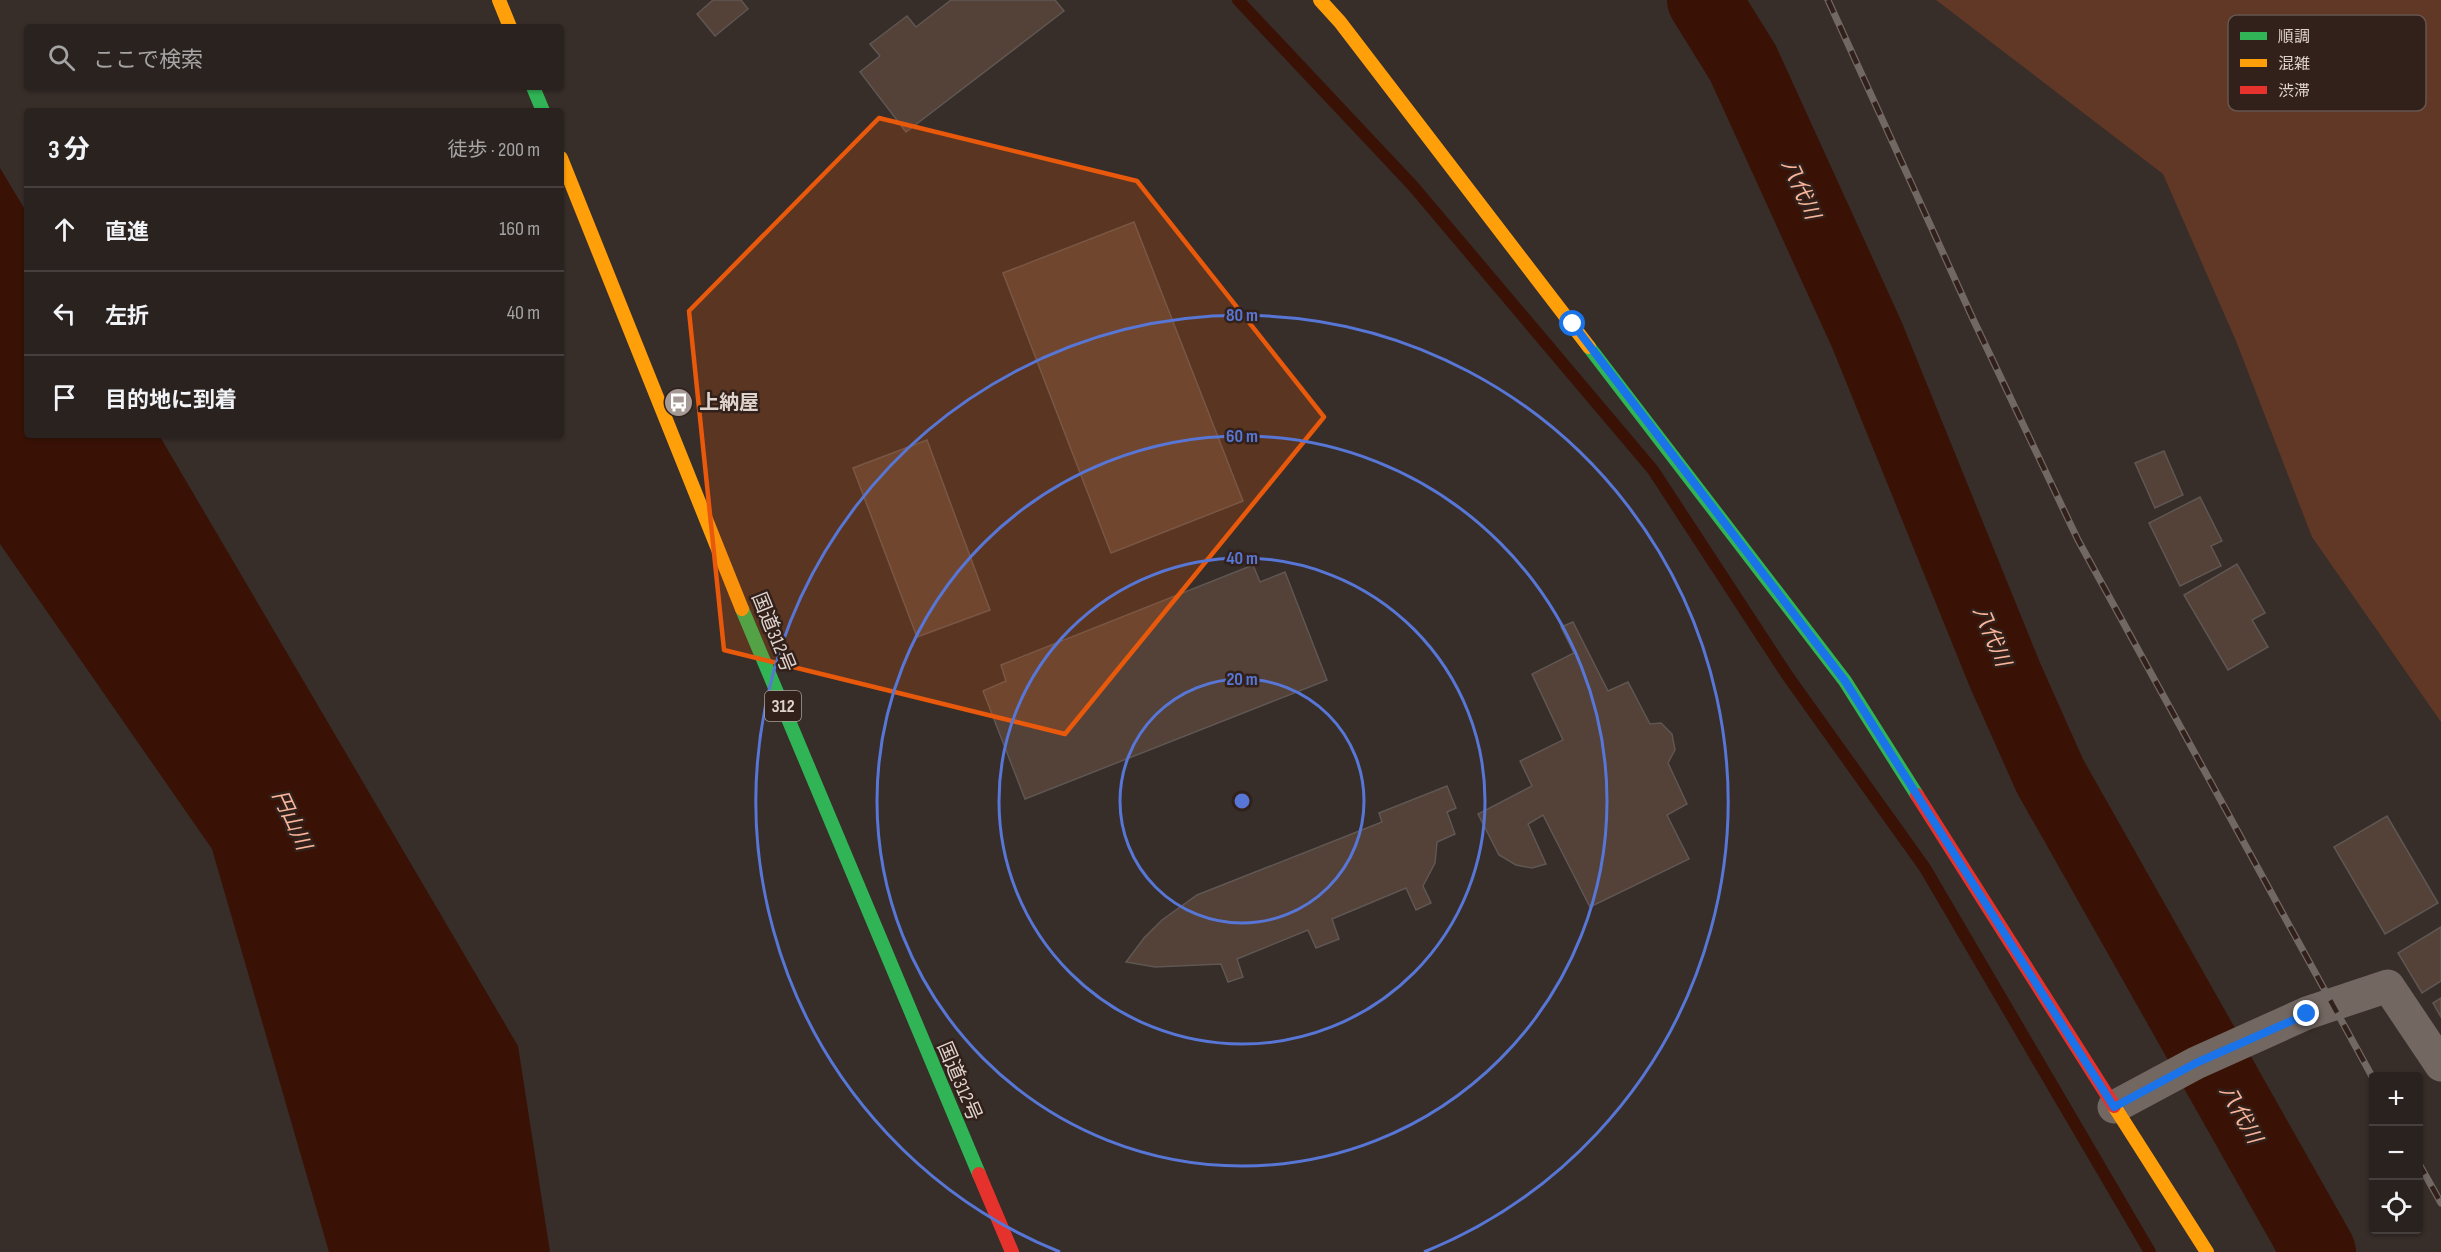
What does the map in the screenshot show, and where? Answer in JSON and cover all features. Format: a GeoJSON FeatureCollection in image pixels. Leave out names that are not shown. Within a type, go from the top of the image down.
{"type":"FeatureCollection","features":[{"type":"Feature","properties":{"kind":"main road"},"geometry":{"type":"LineString","coordinates":[[499,0],[509,24]]}},
{"type":"Feature","properties":{"kind":"main road"},"geometry":{"type":"LineString","coordinates":[[1320,0],[1347,31],[1573,324],[1845,681],[2206,1252]]}},
{"type":"Feature","properties":{"kind":"main road"},"geometry":{"type":"LineString","coordinates":[[534,90],[542,108]]}},
{"type":"Feature","properties":{"kind":"main road","name":"国道312号"},"geometry":{"type":"LineString","coordinates":[[564,166],[621,312],[875,928],[1012,1252]]}},
{"type":"Feature","properties":{"kind":"street"},"geometry":{"type":"LineString","coordinates":[[2114,1107],[2196,1063],[2307,1014],[2388,986],[2441,1065]]}},
{"type":"Feature","properties":{"kind":"highlighted area"},"geometry":{"type":"Polygon","coordinates":[[[879,118],[1137,181],[1324,417],[1065,734],[724,650],[689,311],[879,118]]]}},
{"type":"Feature","properties":{"kind":"shaded area"},"geometry":{"type":"Polygon","coordinates":[[[1936,0],[2441,0],[2441,722],[2312,537],[2236,341],[2163,174],[1936,0]]]}},
{"type":"Feature","properties":{"kind":"water","name":"円山川"},"geometry":{"type":"Polygon","coordinates":[[[0,168],[24,208],[24,438],[161,438],[518,1046],[550,1252],[329,1252],[212,849],[0,544],[0,168]]]}},
{"type":"Feature","properties":{"kind":"building"},"geometry":{"type":"Polygon","coordinates":[[[713,0],[741,0],[748,9],[715,36],[697,14],[713,0]]]}},
{"type":"Feature","properties":{"kind":"building"},"geometry":{"type":"Polygon","coordinates":[[[951,0],[1055,0],[1064,11],[906,132],[860,72],[880,56],[870,44],[907,16],[916,27],[951,0]]]}},
{"type":"Feature","properties":{"kind":"building"},"geometry":{"type":"Polygon","coordinates":[[[1134,222],[1243,501],[1111,553],[1003,273],[1134,222]]]}},
{"type":"Feature","properties":{"kind":"building"},"geometry":{"type":"Polygon","coordinates":[[[927,440],[990,610],[917,637],[853,468],[927,440]]]}},
{"type":"Feature","properties":{"kind":"building"},"geometry":{"type":"Polygon","coordinates":[[[2164,451],[2183,495],[2155,508],[2135,463],[2164,451]]]}},
{"type":"Feature","properties":{"kind":"building"},"geometry":{"type":"Polygon","coordinates":[[[2200,497],[2222,541],[2211,546],[2221,566],[2180,586],[2149,523],[2200,497]]]}},
{"type":"Feature","properties":{"kind":"building"},"geometry":{"type":"Polygon","coordinates":[[[2237,564],[2265,613],[2252,620],[2268,647],[2228,670],[2184,595],[2237,564]]]}},
{"type":"Feature","properties":{"kind":"building"},"geometry":{"type":"Polygon","coordinates":[[[1253,565],[1260,582],[1285,572],[1327,680],[1025,799],[983,691],[1006,681],[1001,665],[1253,565]]]}},
{"type":"Feature","properties":{"kind":"building"},"geometry":{"type":"Polygon","coordinates":[[[1573,622],[1608,691],[1628,682],[1650,724],[1661,723],[1672,734],[1675,750],[1668,763],[1687,804],[1667,815],[1689,859],[1590,907],[1543,815],[1528,824],[1546,864],[1532,868],[1516,865],[1499,855],[1478,814],[1532,786],[1520,761],[1563,740],[1532,674],[1574,653],[1561,627],[1573,622]]]}},
{"type":"Feature","properties":{"kind":"building"},"geometry":{"type":"Polygon","coordinates":[[[1447,786],[1456,808],[1447,812],[1455,834],[1437,842],[1435,863],[1423,886],[1431,903],[1416,910],[1406,888],[1332,919],[1339,939],[1316,948],[1308,930],[1237,959],[1243,977],[1228,982],[1221,964],[1155,967],[1126,962],[1144,938],[1162,920],[1197,895],[1382,822],[1379,813],[1447,786]]]}},
{"type":"Feature","properties":{"kind":"building"},"geometry":{"type":"Polygon","coordinates":[[[2387,816],[2438,903],[2385,934],[2334,847],[2387,816]]]}},
{"type":"Feature","properties":{"kind":"building"},"geometry":{"type":"Polygon","coordinates":[[[2441,927],[2441,981],[2422,993],[2398,953],[2441,927]]]}},
{"type":"Feature","properties":{"kind":"building"},"geometry":{"type":"Polygon","coordinates":[[[2441,998],[2441,1017],[2433,1003],[2441,998]]]}},
{"type":"Feature","properties":{"kind":"waterway"},"geometry":{"type":"LineString","coordinates":[[1238,0],[1413,186],[1653,470],[1787,675],[1925,868],[2150,1252]]}},
{"type":"Feature","properties":{"kind":"waterway","name":"八代川"},"geometry":{"type":"LineString","coordinates":[[1704,0],[1743,63],[1867,335],[2005,675],[2050,776],[2319,1252]]}},
{"type":"Feature","properties":{"kind":"railway"},"geometry":{"type":"LineString","coordinates":[[1828,0],[1973,319],[2078,540],[2370,1072]]}},
{"type":"Feature","properties":{"kind":"railway"},"geometry":{"type":"LineString","coordinates":[[2423,1171],[2441,1203]]}},
{"type":"Feature","properties":{"kind":"traffic: fast"},"geometry":{"type":"LineString","coordinates":[[534,90],[542,108]]}},
{"type":"Feature","properties":{"kind":"traffic: fast"},"geometry":{"type":"LineString","coordinates":[[1589,347],[1845,681],[1917,795]]}},
{"type":"Feature","properties":{"kind":"traffic: fast"},"geometry":{"type":"LineString","coordinates":[[742,609],[979,1174]]}},
{"type":"Feature","properties":{"kind":"traffic: slow"},"geometry":{"type":"LineString","coordinates":[[499,0],[509,24]]}},
{"type":"Feature","properties":{"kind":"traffic: slow"},"geometry":{"type":"LineString","coordinates":[[1320,0],[1340,22],[1589,347]]}},
{"type":"Feature","properties":{"kind":"traffic: slow"},"geometry":{"type":"LineString","coordinates":[[564,165],[742,609]]}},
{"type":"Feature","properties":{"kind":"traffic: slow"},"geometry":{"type":"LineString","coordinates":[[2114,1106],[2207,1252]]}},
{"type":"Feature","properties":{"kind":"traffic: jam"},"geometry":{"type":"LineString","coordinates":[[1917,795],[2114,1106]]}},
{"type":"Feature","properties":{"kind":"traffic: jam"},"geometry":{"type":"LineString","coordinates":[[979,1174],[1012,1252]]}},
{"type":"Feature","properties":{"kind":"place","name":"上納屋"},"geometry":{"type":"Point","coordinates":[678,402]}},
{"type":"Feature","properties":{"kind":"route"},"geometry":{"type":"LineString","coordinates":[[1573,324],[1845,681],[2114,1107],[2196,1063],[2307,1014]]}}]}
